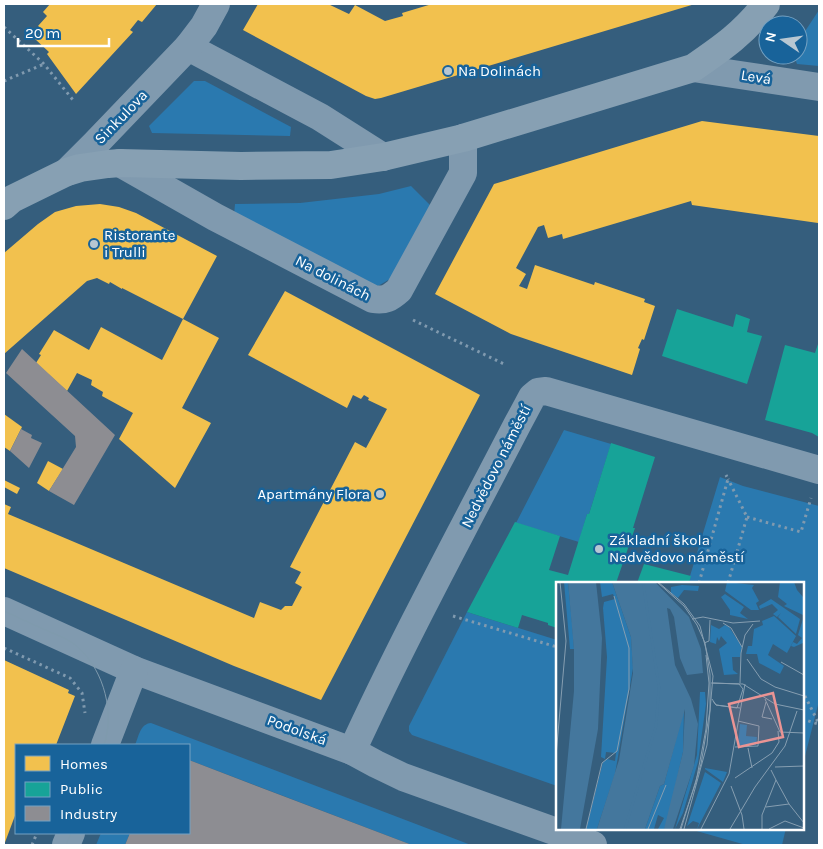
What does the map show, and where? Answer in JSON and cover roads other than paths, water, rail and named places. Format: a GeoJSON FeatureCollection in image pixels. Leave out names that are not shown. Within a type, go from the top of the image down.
{"type":"FeatureCollection","features":[{"type":"Feature","properties":{"kind":"street","name":"Sinkulova"},"geometry":{"type":"LineString","coordinates":[[4,206],[12,199],[67,172],[188,47],[204,26],[216,4]]}},
{"type":"Feature","properties":{"kind":"street"},"geometry":{"type":"LineString","coordinates":[[67,172],[95,165],[120,163],[241,166],[331,165],[383,157],[462,138],[693,68],[725,46],[742,31],[766,4]]}},
{"type":"Feature","properties":{"kind":"street"},"geometry":{"type":"LineString","coordinates":[[188,47],[320,117],[383,157]]}},
{"type":"Feature","properties":{"kind":"street","name":"Levá"},"geometry":{"type":"LineString","coordinates":[[693,68],[819,87]]}},
{"type":"Feature","properties":{"kind":"street","name":"Na dolinách"},"geometry":{"type":"LineString","coordinates":[[120,163],[215,217],[373,299],[380,300],[387,299],[399,290],[463,173],[462,138]]}},
{"type":"Feature","properties":{"kind":"street","name":"Nedvědovo náměstí"},"geometry":{"type":"LineString","coordinates":[[352,751],[517,425],[532,397],[538,392],[546,391],[816,482]]}},
{"type":"Feature","properties":{"kind":"street","name":"Podolská"},"geometry":{"type":"LineString","coordinates":[[4,611],[134,670],[352,751],[403,778],[593,845]]}},
{"type":"Feature","properties":{"kind":"street"},"geometry":{"type":"LineString","coordinates":[[105,744],[134,670]]}},
{"type":"Feature","properties":{"kind":"tram line"},"geometry":{"type":"LineString","coordinates":[[4,611],[70,641],[88,658],[101,681],[108,707],[107,733],[104,744]]}},
{"type":"Feature","properties":{"kind":"tram line"},"geometry":{"type":"LineString","coordinates":[[66,845],[71,834]]}},
{"type":"Feature","properties":{"kind":"place","name":"Na Dolinách"},"geometry":{"type":"Point","coordinates":[448,71]}},
{"type":"Feature","properties":{"kind":"place","name":"Ristorante i Trulli"},"geometry":{"type":"Point","coordinates":[94,244]}},
{"type":"Feature","properties":{"kind":"place","name":"Apartmány Flora"},"geometry":{"type":"Point","coordinates":[380,494]}},
{"type":"Feature","properties":{"kind":"place","name":"Základní škola Nedvědovo náměstí"},"geometry":{"type":"Point","coordinates":[599,549]}}]}
